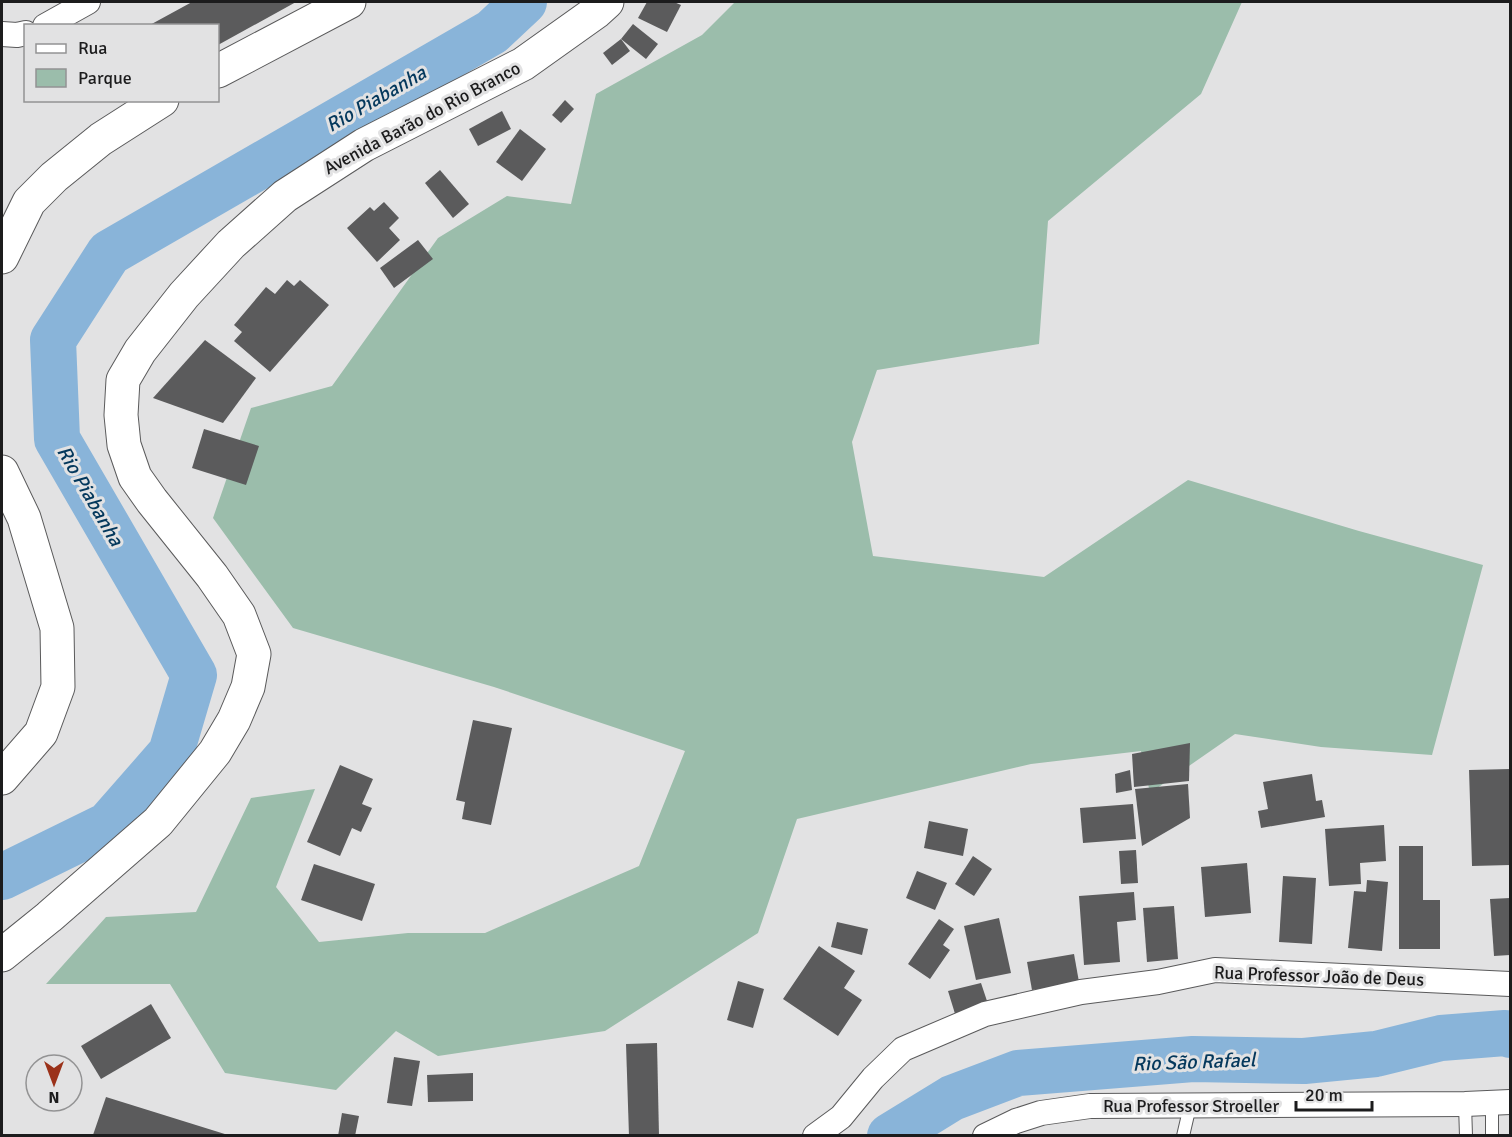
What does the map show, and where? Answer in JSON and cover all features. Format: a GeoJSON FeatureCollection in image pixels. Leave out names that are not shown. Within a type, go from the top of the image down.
{"type":"FeatureCollection","features":[{"type":"Feature","properties":{"kind":"main road"},"geometry":{"type":"LineString","coordinates":[[219,70],[349,2]]}},
{"type":"Feature","properties":{"kind":"main road","name":"Avenida Barão do Rio Branco"},"geometry":{"type":"LineString","coordinates":[[2,955],[158,822],[215,752],[234,720],[248,687],[254,654],[239,615],[212,576],[135,477],[124,445],[121,415],[123,380],[140,351],[184,295],[231,244],[285,196],[364,145],[523,64],[607,2]]}},
{"type":"Feature","properties":{"kind":"main road"},"geometry":{"type":"LineString","coordinates":[[2,257],[29,202],[54,177],[101,139],[159,102]]}},
{"type":"Feature","properties":{"kind":"main road"},"geometry":{"type":"LineString","coordinates":[[2,472],[24,519],[57,627],[58,687],[41,733],[2,778]]}},
{"type":"Feature","properties":{"kind":"street"},"geometry":{"type":"LineString","coordinates":[[49,24],[88,2]]}},
{"type":"Feature","properties":{"kind":"street"},"geometry":{"type":"LineString","coordinates":[[2,34],[24,33]]}},
{"type":"Feature","properties":{"kind":"street","name":"Rua Professor João de Deus"},"geometry":{"type":"LineString","coordinates":[[815,1136],[841,1117],[873,1078],[903,1050],[985,1014],[1081,992],[1215,970],[1510,984]]}},
{"type":"Feature","properties":{"kind":"street","name":"Rua Professor Stroeller"},"geometry":{"type":"LineString","coordinates":[[985,1136],[1016,1121],[1041,1113],[1090,1106],[1501,1102]]}},
{"type":"Feature","properties":{"kind":"lane"},"geometry":{"type":"LineString","coordinates":[[1492,1136],[1501,1102]]}},
{"type":"Feature","properties":{"kind":"lane"},"geometry":{"type":"LineString","coordinates":[[1465,1104],[1466,1136]]}},
{"type":"Feature","properties":{"kind":"lane"},"geometry":{"type":"LineString","coordinates":[[1183,1136],[1190,1106]]}},
{"type":"Feature","properties":{"kind":"green space"},"geometry":{"type":"Polygon","coordinates":[[[735,2],[1242,2],[1201,94],[1048,221],[1039,344],[877,370],[852,442],[873,556],[1044,577],[1188,480],[1483,565],[1432,755],[1321,747],[1235,734],[1150,793],[1141,751],[1031,764],[797,819],[758,933],[605,1031],[438,1056],[396,1031],[336,1090],[225,1073],[170,984],[46,984],[106,917],[196,912],[251,798],[315,789],[276,887],[319,942],[408,933],[485,933],[639,866],[685,751],[494,687],[293,628],[213,518],[251,408],[332,386],[438,238],[507,196],[571,204],[596,94],[702,35],[735,2]]]}},
{"type":"Feature","properties":{"kind":"building"},"geometry":{"type":"Polygon","coordinates":[[[192,2],[296,2],[219,44],[219,24],[152,24],[192,2]]]}},
{"type":"Feature","properties":{"kind":"building"},"geometry":{"type":"Polygon","coordinates":[[[647,2],[674,2],[681,5],[667,32],[638,18],[647,2]]]}},
{"type":"Feature","properties":{"kind":"building"},"geometry":{"type":"Polygon","coordinates":[[[633,24],[658,44],[646,59],[621,39],[633,24]]]}},
{"type":"Feature","properties":{"kind":"building"},"geometry":{"type":"Polygon","coordinates":[[[621,39],[630,51],[612,65],[603,53],[621,39]]]}},
{"type":"Feature","properties":{"kind":"building"},"geometry":{"type":"Polygon","coordinates":[[[565,100],[574,109],[561,123],[552,115],[565,100]]]}},
{"type":"Feature","properties":{"kind":"building"},"geometry":{"type":"Polygon","coordinates":[[[502,111],[511,129],[478,146],[469,129],[502,111]]]}},
{"type":"Feature","properties":{"kind":"building"},"geometry":{"type":"Polygon","coordinates":[[[520,129],[546,149],[522,181],[496,162],[520,129]]]}},
{"type":"Feature","properties":{"kind":"building"},"geometry":{"type":"Polygon","coordinates":[[[440,170],[469,204],[453,218],[425,183],[440,170]]]}},
{"type":"Feature","properties":{"kind":"building"},"geometry":{"type":"Polygon","coordinates":[[[384,202],[399,218],[389,228],[400,240],[377,262],[347,228],[370,207],[374,211],[384,202]]]}},
{"type":"Feature","properties":{"kind":"building"},"geometry":{"type":"Polygon","coordinates":[[[418,240],[433,259],[394,288],[380,268],[418,240]]]}},
{"type":"Feature","properties":{"kind":"building"},"geometry":{"type":"Polygon","coordinates":[[[287,280],[294,286],[300,280],[329,305],[270,372],[234,341],[242,332],[234,325],[266,287],[275,294],[287,280]]]}},
{"type":"Feature","properties":{"kind":"building"},"geometry":{"type":"Polygon","coordinates":[[[205,340],[256,378],[223,423],[153,398],[205,340]]]}},
{"type":"Feature","properties":{"kind":"building"},"geometry":{"type":"Polygon","coordinates":[[[204,429],[259,446],[246,485],[192,468],[204,429]]]}},
{"type":"Feature","properties":{"kind":"building"},"geometry":{"type":"Polygon","coordinates":[[[473,720],[512,728],[491,825],[462,819],[465,802],[456,800],[473,720]]]}},
{"type":"Feature","properties":{"kind":"building"},"geometry":{"type":"Polygon","coordinates":[[[1190,743],[1189,781],[1134,787],[1132,754],[1190,743]]]}},
{"type":"Feature","properties":{"kind":"building"},"geometry":{"type":"Polygon","coordinates":[[[340,765],[373,779],[362,804],[372,808],[361,832],[352,828],[340,856],[307,842],[340,765]]]}},
{"type":"Feature","properties":{"kind":"building"},"geometry":{"type":"Polygon","coordinates":[[[1510,769],[1510,865],[1472,866],[1469,770],[1510,769]]]}},
{"type":"Feature","properties":{"kind":"building"},"geometry":{"type":"Polygon","coordinates":[[[1130,770],[1132,790],[1116,793],[1115,774],[1130,770]]]}},
{"type":"Feature","properties":{"kind":"building"},"geometry":{"type":"Polygon","coordinates":[[[1312,774],[1316,801],[1322,800],[1325,817],[1261,828],[1258,811],[1268,809],[1263,782],[1312,774]]]}},
{"type":"Feature","properties":{"kind":"building"},"geometry":{"type":"Polygon","coordinates":[[[1188,784],[1190,818],[1142,846],[1135,789],[1188,784]]]}},
{"type":"Feature","properties":{"kind":"building"},"geometry":{"type":"Polygon","coordinates":[[[1133,804],[1136,839],[1083,843],[1080,808],[1133,804]]]}},
{"type":"Feature","properties":{"kind":"building"},"geometry":{"type":"Polygon","coordinates":[[[929,821],[968,829],[963,856],[924,848],[929,821]]]}},
{"type":"Feature","properties":{"kind":"building"},"geometry":{"type":"Polygon","coordinates":[[[1384,825],[1386,861],[1360,863],[1361,884],[1329,886],[1325,829],[1384,825]]]}},
{"type":"Feature","properties":{"kind":"building"},"geometry":{"type":"Polygon","coordinates":[[[1399,846],[1423,846],[1423,900],[1440,900],[1440,949],[1399,949],[1399,846]]]}},
{"type":"Feature","properties":{"kind":"building"},"geometry":{"type":"Polygon","coordinates":[[[1136,850],[1138,883],[1121,884],[1119,851],[1136,850]]]}},
{"type":"Feature","properties":{"kind":"building"},"geometry":{"type":"Polygon","coordinates":[[[973,856],[992,869],[974,896],[955,884],[973,856]]]}},
{"type":"Feature","properties":{"kind":"building"},"geometry":{"type":"Polygon","coordinates":[[[1247,863],[1251,913],[1205,917],[1201,867],[1247,863]]]}},
{"type":"Feature","properties":{"kind":"building"},"geometry":{"type":"Polygon","coordinates":[[[314,864],[375,884],[362,921],[301,900],[314,864]]]}},
{"type":"Feature","properties":{"kind":"building"},"geometry":{"type":"Polygon","coordinates":[[[917,871],[947,883],[935,910],[906,898],[917,871]]]}},
{"type":"Feature","properties":{"kind":"building"},"geometry":{"type":"Polygon","coordinates":[[[1283,876],[1316,878],[1312,944],[1279,942],[1283,876]]]}},
{"type":"Feature","properties":{"kind":"building"},"geometry":{"type":"Polygon","coordinates":[[[1367,880],[1388,882],[1382,951],[1348,948],[1354,891],[1366,892],[1367,880]]]}},
{"type":"Feature","properties":{"kind":"building"},"geometry":{"type":"Polygon","coordinates":[[[1134,892],[1136,920],[1117,922],[1120,962],[1084,965],[1079,896],[1134,892]]]}},
{"type":"Feature","properties":{"kind":"building"},"geometry":{"type":"Polygon","coordinates":[[[1510,898],[1510,955],[1494,956],[1490,899],[1510,898]]]}},
{"type":"Feature","properties":{"kind":"building"},"geometry":{"type":"Polygon","coordinates":[[[1174,906],[1178,959],[1147,962],[1143,908],[1174,906]]]}},
{"type":"Feature","properties":{"kind":"building"},"geometry":{"type":"Polygon","coordinates":[[[999,918],[1011,973],[976,980],[964,926],[999,918]]]}},
{"type":"Feature","properties":{"kind":"building"},"geometry":{"type":"Polygon","coordinates":[[[939,919],[954,929],[943,945],[950,950],[930,979],[908,964],[939,919]]]}},
{"type":"Feature","properties":{"kind":"building"},"geometry":{"type":"Polygon","coordinates":[[[837,922],[868,929],[862,955],[831,947],[837,922]]]}},
{"type":"Feature","properties":{"kind":"building"},"geometry":{"type":"Polygon","coordinates":[[[819,946],[855,971],[844,988],[862,1000],[838,1036],[783,999],[819,946]]]}},
{"type":"Feature","properties":{"kind":"building"},"geometry":{"type":"Polygon","coordinates":[[[1074,954],[1079,982],[1032,990],[1027,962],[1074,954]]]}},
{"type":"Feature","properties":{"kind":"building"},"geometry":{"type":"Polygon","coordinates":[[[738,981],[764,989],[753,1028],[727,1020],[738,981]]]}},
{"type":"Feature","properties":{"kind":"building"},"geometry":{"type":"Polygon","coordinates":[[[981,983],[989,1007],[956,1017],[948,991],[981,983]]]}},
{"type":"Feature","properties":{"kind":"building"},"geometry":{"type":"Polygon","coordinates":[[[151,1004],[171,1038],[101,1079],[81,1046],[151,1004]]]}},
{"type":"Feature","properties":{"kind":"building"},"geometry":{"type":"Polygon","coordinates":[[[657,1043],[659,1136],[629,1136],[626,1044],[657,1043]]]}},
{"type":"Feature","properties":{"kind":"building"},"geometry":{"type":"Polygon","coordinates":[[[394,1057],[420,1061],[412,1106],[387,1103],[394,1057]]]}},
{"type":"Feature","properties":{"kind":"building"},"geometry":{"type":"Polygon","coordinates":[[[473,1073],[473,1101],[428,1102],[427,1075],[473,1073]]]}},
{"type":"Feature","properties":{"kind":"building"},"geometry":{"type":"Polygon","coordinates":[[[106,1097],[228,1135],[228,1136],[93,1135],[106,1097]]]}},
{"type":"Feature","properties":{"kind":"building"},"geometry":{"type":"Polygon","coordinates":[[[342,1113],[359,1116],[355,1136],[338,1136],[342,1113]]]}},
{"type":"Feature","properties":{"kind":"waterway","name":"Rio Piabanha"},"geometry":{"type":"LineString","coordinates":[[2,877],[108,825],[171,753],[194,675],[57,439],[53,340],[109,253],[492,32],[524,2]]}},
{"type":"Feature","properties":{"kind":"waterway","name":"Rio São Rafael"},"geometry":{"type":"LineString","coordinates":[[890,1136],[952,1098],[1018,1073],[1193,1059],[1304,1061],[1376,1054],[1441,1038],[1505,1033],[1510,1035]]}}]}
